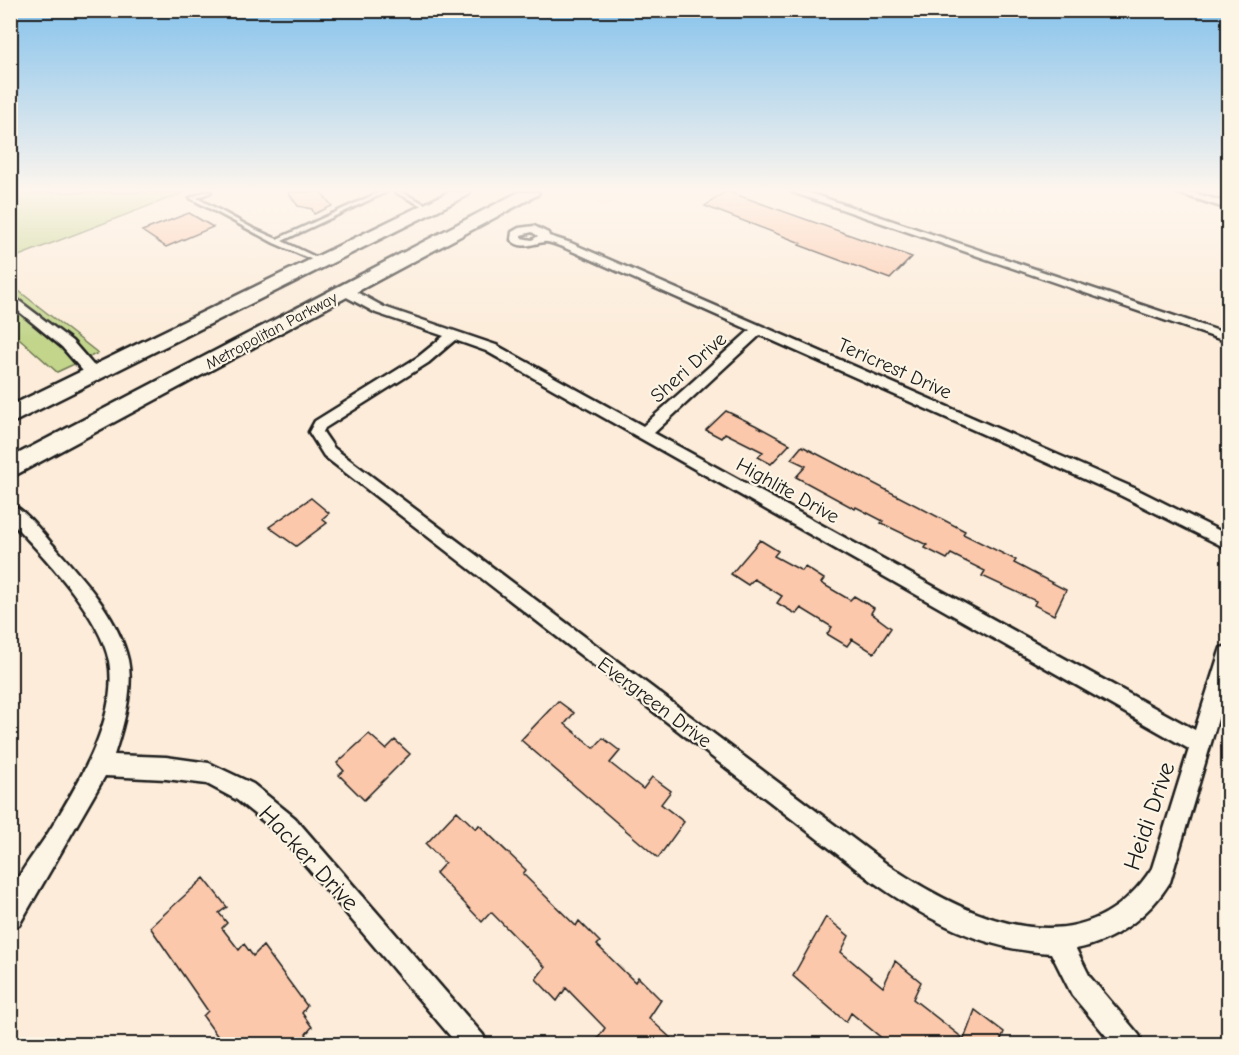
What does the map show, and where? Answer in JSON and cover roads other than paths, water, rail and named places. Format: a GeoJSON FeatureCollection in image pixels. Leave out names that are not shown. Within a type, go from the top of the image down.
{"type":"FeatureCollection","features":[{"type":"Feature","properties":{"kind":"main road","name":"Metropolitan Parkway"},"geometry":{"type":"LineString","coordinates":[[10,416],[363,241]]}},
{"type":"Feature","properties":{"kind":"main road"},"geometry":{"type":"LineString","coordinates":[[379,241],[394,246],[398,255],[397,263]]}},
{"type":"Feature","properties":{"kind":"main road","name":"Metropolitan Parkway"},"geometry":{"type":"LineString","coordinates":[[10,469],[438,241]]}},
{"type":"Feature","properties":{"kind":"street","name":"Tericrest Drive"},"geometry":{"type":"LineString","coordinates":[[554,241],[1128,492],[1228,542]]}},
{"type":"Feature","properties":{"kind":"street"},"geometry":{"type":"LineString","coordinates":[[942,241],[1228,338]]}},
{"type":"Feature","properties":{"kind":"street","name":"Highlite Drive"},"geometry":{"type":"LineString","coordinates":[[345,291],[380,310],[491,348],[1202,745]]}},
{"type":"Feature","properties":{"kind":"street"},"geometry":{"type":"LineString","coordinates":[[10,297],[67,344],[94,375]]}},
{"type":"Feature","properties":{"kind":"street","name":"Sheri Drive"},"geometry":{"type":"LineString","coordinates":[[644,434],[759,329]]}},
{"type":"Feature","properties":{"kind":"street","name":"Evergreen Drive"},"geometry":{"type":"LineString","coordinates":[[453,335],[423,360],[320,425],[316,432],[328,452],[908,893],[952,918],[1002,936],[1058,940]]}},
{"type":"Feature","properties":{"kind":"street"},"geometry":{"type":"LineString","coordinates":[[10,510],[82,594],[109,632],[119,662],[119,692],[100,765],[10,916]]}},
{"type":"Feature","properties":{"kind":"street","name":"Heidi Drive"},"geometry":{"type":"LineString","coordinates":[[1058,940],[1102,928],[1141,903],[1156,885],[1162,874],[1228,654]]}},
{"type":"Feature","properties":{"kind":"street","name":"Hacker Drive"},"geometry":{"type":"LineString","coordinates":[[100,765],[166,768],[209,774],[245,792],[286,826],[474,1044]]}},
{"type":"Feature","properties":{"kind":"street"},"geometry":{"type":"LineString","coordinates":[[1058,940],[1081,986],[1130,1044]]}},
{"type":"Feature","properties":{"kind":"lane"},"geometry":{"type":"LineString","coordinates":[[276,242],[322,262]]}}]}
